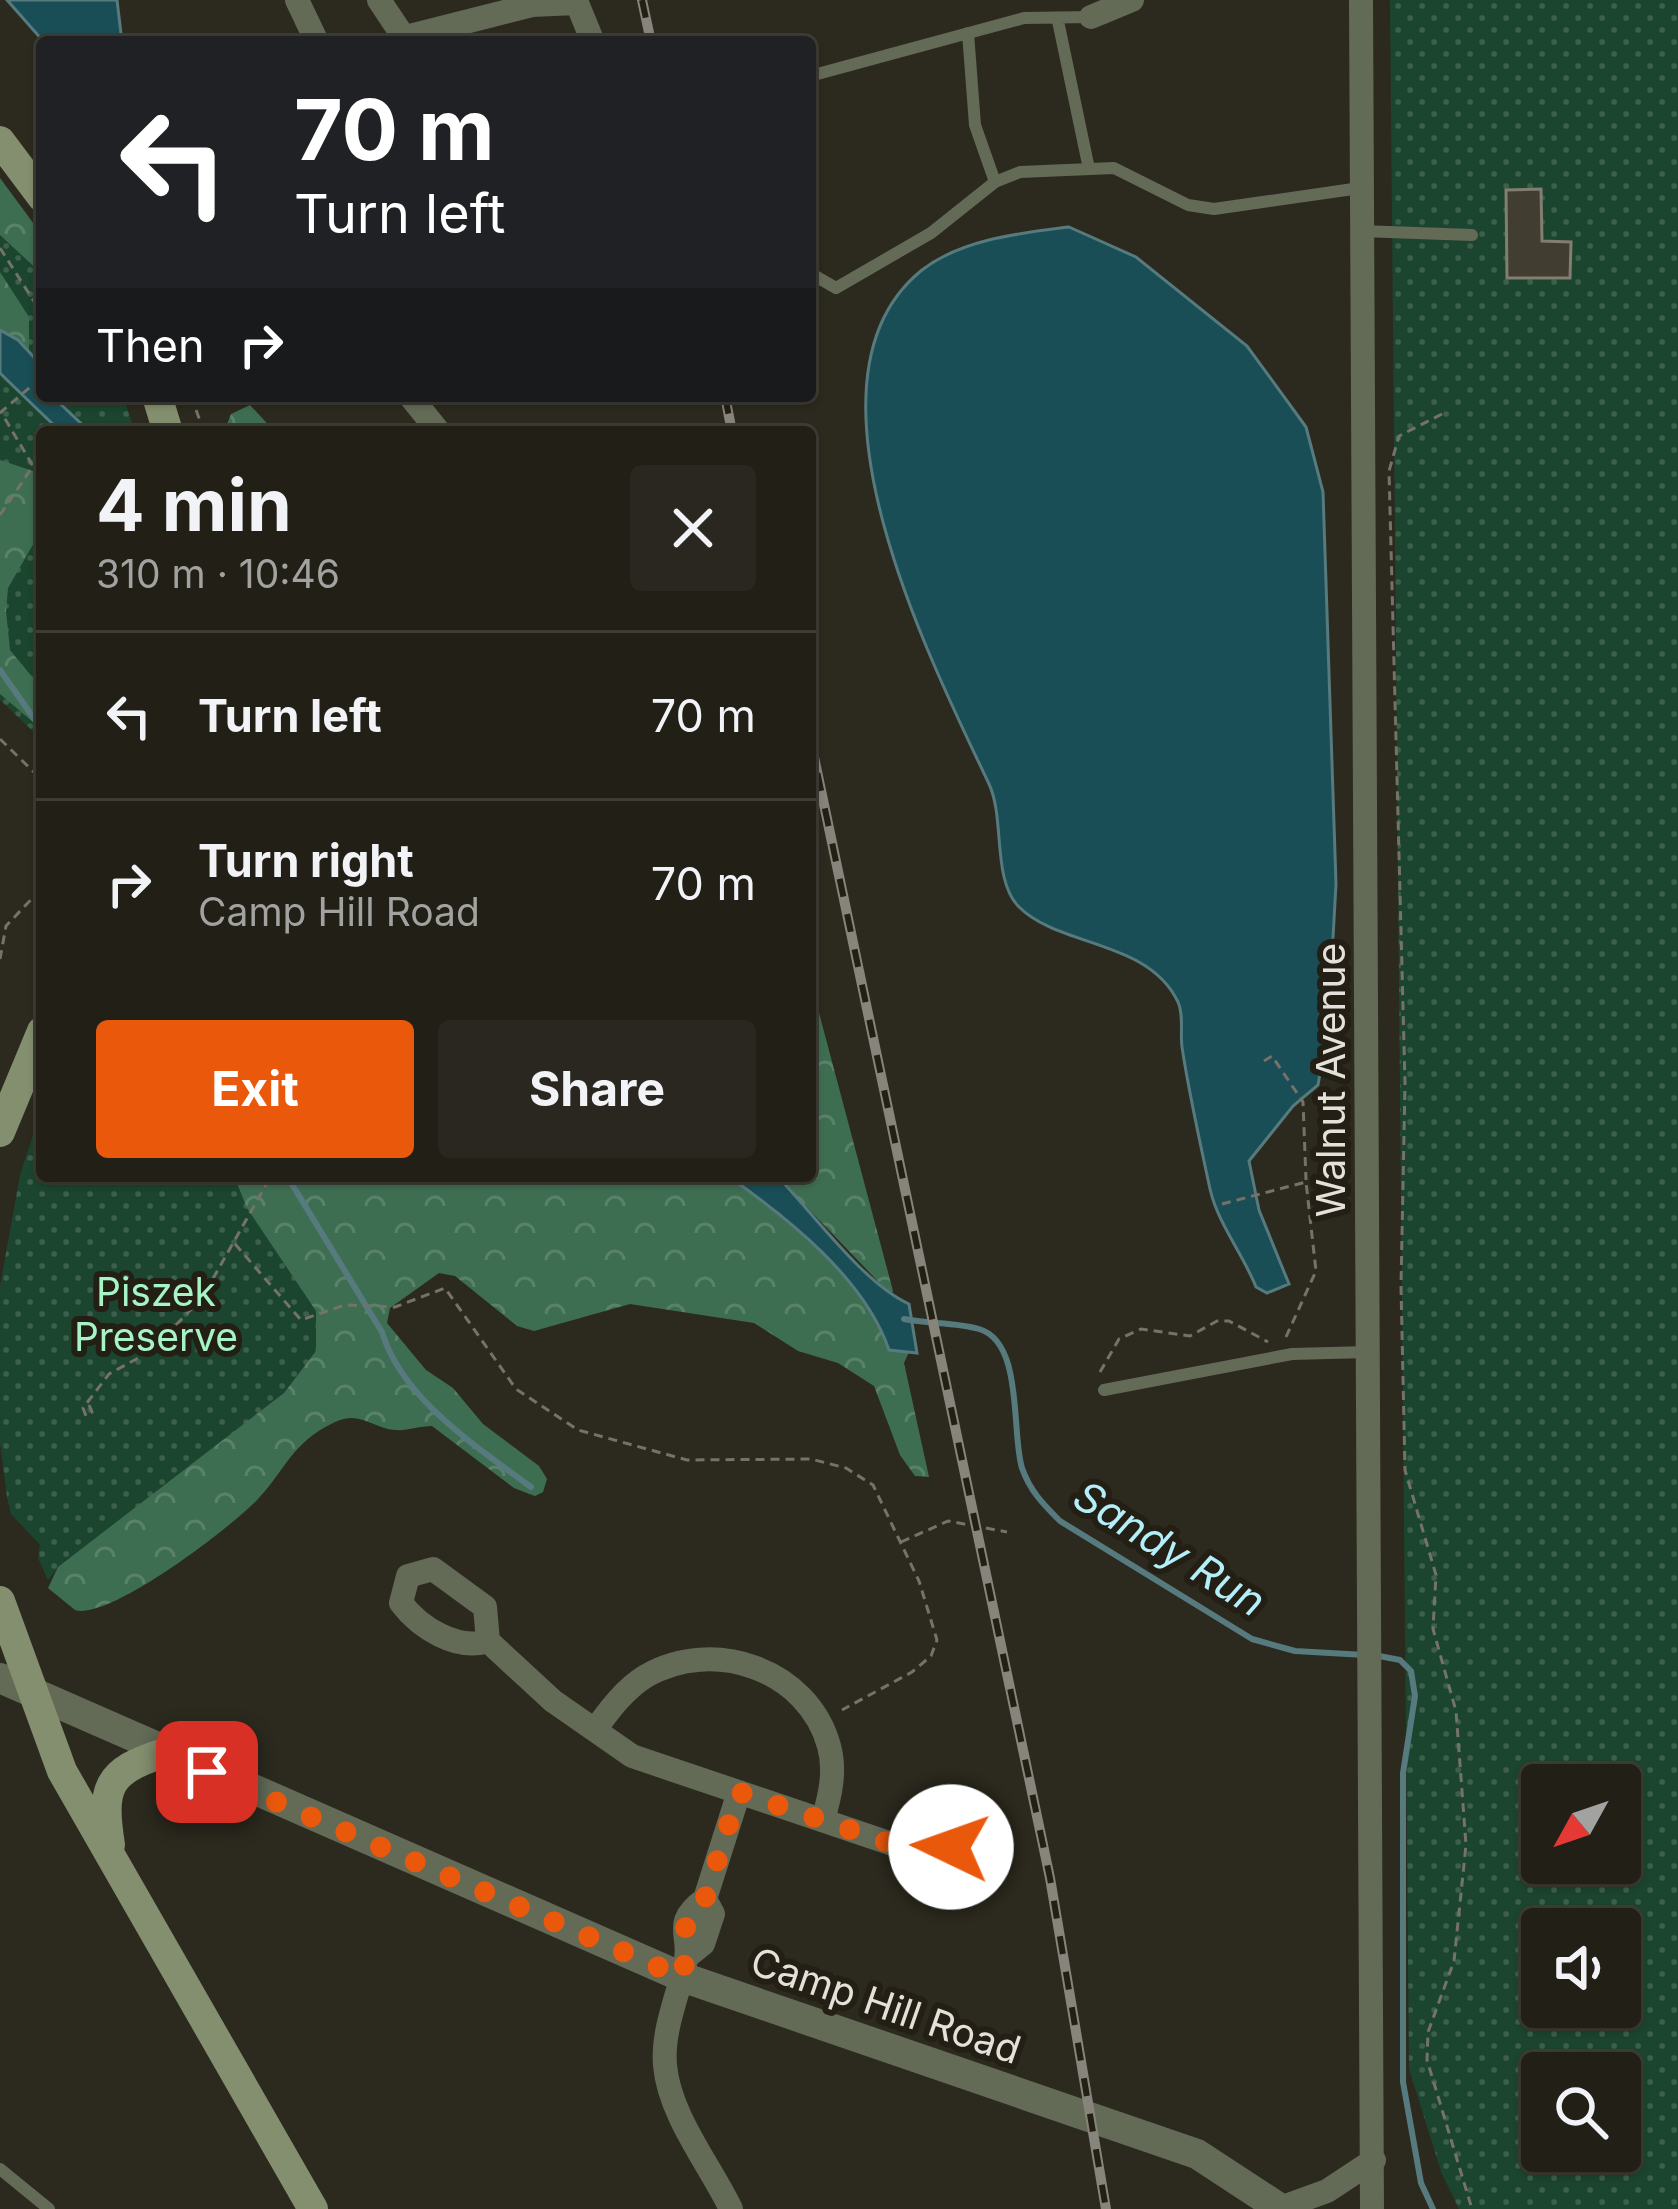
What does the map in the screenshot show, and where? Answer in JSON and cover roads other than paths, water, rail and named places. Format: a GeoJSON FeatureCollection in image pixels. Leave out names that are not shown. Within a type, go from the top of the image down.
{"type":"FeatureCollection","features":[{"type":"Feature","properties":{"kind":"main road"},"geometry":{"type":"LineString","coordinates":[[0,141],[36,189]]}},
{"type":"Feature","properties":{"kind":"main road"},"geometry":{"type":"LineString","coordinates":[[0,1132],[36,1045]]}},
{"type":"Feature","properties":{"kind":"main road"},"geometry":{"type":"LineString","coordinates":[[0,1601],[15,1683],[114,1868],[313,2209]]}},
{"type":"Feature","properties":{"kind":"main road"},"geometry":{"type":"LineString","coordinates":[[114,1868],[105,1812],[110,1785],[130,1764],[164,1753]]}},
{"type":"Feature","properties":{"kind":"street"},"geometry":{"type":"LineString","coordinates":[[297,0],[314,36]]}},
{"type":"Feature","properties":{"kind":"street"},"geometry":{"type":"LineString","coordinates":[[379,0],[404,36]]}},
{"type":"Feature","properties":{"kind":"street"},"geometry":{"type":"LineString","coordinates":[[1091,17],[1132,0]]}},
{"type":"Feature","properties":{"kind":"street","name":"Walnut Avenue"},"geometry":{"type":"LineString","coordinates":[[1361,0],[1372,2209]]}},
{"type":"Feature","properties":{"kind":"street"},"geometry":{"type":"LineString","coordinates":[[417,36],[532,5],[577,2],[591,36]]}},
{"type":"Feature","properties":{"kind":"street"},"geometry":{"type":"LineString","coordinates":[[415,402],[434,426]]}},
{"type":"Feature","properties":{"kind":"street"},"geometry":{"type":"LineString","coordinates":[[488,1641],[553,1701],[632,1756],[910,1850],[951,1847]]}},
{"type":"Feature","properties":{"kind":"street"},"geometry":{"type":"LineString","coordinates":[[595,1730],[645,1676],[707,1659],[752,1665],[775,1676],[818,1721],[832,1774],[824,1820]]}},
{"type":"Feature","properties":{"kind":"street","name":"Camp Hill Road"},"geometry":{"type":"LineString","coordinates":[[15,1683],[164,1753],[685,1966],[1179,2147],[1229,2170],[1280,2208]]}},
{"type":"Feature","properties":{"kind":"street"},"geometry":{"type":"LineString","coordinates":[[731,2209],[688,2128],[664,2066],[685,1966],[681,1934],[691,1910],[705,1899],[739,1792]]}},
{"type":"Feature","properties":{"kind":"street"},"geometry":{"type":"LineString","coordinates":[[1280,2208],[1327,2192],[1374,2160]]}},
{"type":"Feature","properties":{"kind":"lane"},"geometry":{"type":"LineString","coordinates":[[816,74],[1024,18],[1091,17]]}},
{"type":"Feature","properties":{"kind":"lane"},"geometry":{"type":"LineString","coordinates":[[1058,20],[1089,169]]}},
{"type":"Feature","properties":{"kind":"lane"},"geometry":{"type":"LineString","coordinates":[[968,33],[975,125],[995,182]]}},
{"type":"Feature","properties":{"kind":"lane"},"geometry":{"type":"LineString","coordinates":[[816,276],[836,288],[932,233],[995,182],[1020,172],[1114,168],[1188,205],[1214,209],[1360,188]]}},
{"type":"Feature","properties":{"kind":"lane"},"geometry":{"type":"LineString","coordinates":[[1360,231],[1472,235]]}},
{"type":"Feature","properties":{"kind":"lane"},"geometry":{"type":"LineString","coordinates":[[1104,1390],[1282,1356],[1368,1352]]}},
{"type":"Feature","properties":{"kind":"lane"},"geometry":{"type":"LineString","coordinates":[[0,2169],[49,2209]]}},
{"type":"Feature","properties":{"kind":"water"},"geometry":{"type":"Polygon","coordinates":[[[7,0],[117,0],[121,36],[39,36],[7,0]]]}},
{"type":"Feature","properties":{"kind":"water"},"geometry":{"type":"Polygon","coordinates":[[[1069,227],[1136,257],[1247,346],[1306,427],[1323,492],[1336,884],[1328,1027],[1318,1085],[1293,1106],[1249,1161],[1259,1210],[1289,1284],[1267,1293],[1256,1287],[1210,1189],[1182,1047],[1178,1002],[1146,966],[1035,920],[1010,894],[994,798],[907,597],[883,522],[868,449],[867,379],[883,318],[922,270],[973,244],[1069,227]]]}},
{"type":"Feature","properties":{"kind":"water"},"geometry":{"type":"Polygon","coordinates":[[[0,330],[18,340],[36,360],[36,402],[58,402],[84,426],[55,426],[0,373],[0,330]]]}},
{"type":"Feature","properties":{"kind":"water"},"geometry":{"type":"Polygon","coordinates":[[[736,1182],[782,1182],[857,1264],[909,1304],[917,1353],[889,1350],[878,1324],[843,1275],[775,1211],[736,1182]]]}},
{"type":"Feature","properties":{"kind":"waterway"},"geometry":{"type":"LineString","coordinates":[[0,670],[36,721]]}},
{"type":"Feature","properties":{"kind":"waterway"},"geometry":{"type":"LineString","coordinates":[[291,1182],[406,1379],[444,1420],[531,1487]]}},
{"type":"Feature","properties":{"kind":"waterway","name":"Sandy Run"},"geometry":{"type":"LineString","coordinates":[[904,1319],[970,1327],[993,1337],[1009,1369],[1022,1468],[1033,1490],[1060,1521],[1252,1639],[1295,1651],[1365,1655]]}},
{"type":"Feature","properties":{"kind":"waterway","name":"Sandy Run"},"geometry":{"type":"LineString","coordinates":[[1379,1656],[1400,1660],[1411,1671],[1415,1696],[1403,1773],[1403,2082],[1421,2183],[1433,2209]]}},
{"type":"Feature","properties":{"kind":"railway"},"geometry":{"type":"LineString","coordinates":[[642,0],[650,36]]}},
{"type":"Feature","properties":{"kind":"railway"},"geometry":{"type":"LineString","coordinates":[[726,402],[731,426]]}},
{"type":"Feature","properties":{"kind":"railway"},"geometry":{"type":"LineString","coordinates":[[816,766],[1050,1878],[1106,2209]]}},
{"type":"Feature","properties":{"kind":"park label","name":"Piszek Preserve"},"geometry":{"type":"Point","coordinates":[156,1314]}}]}
